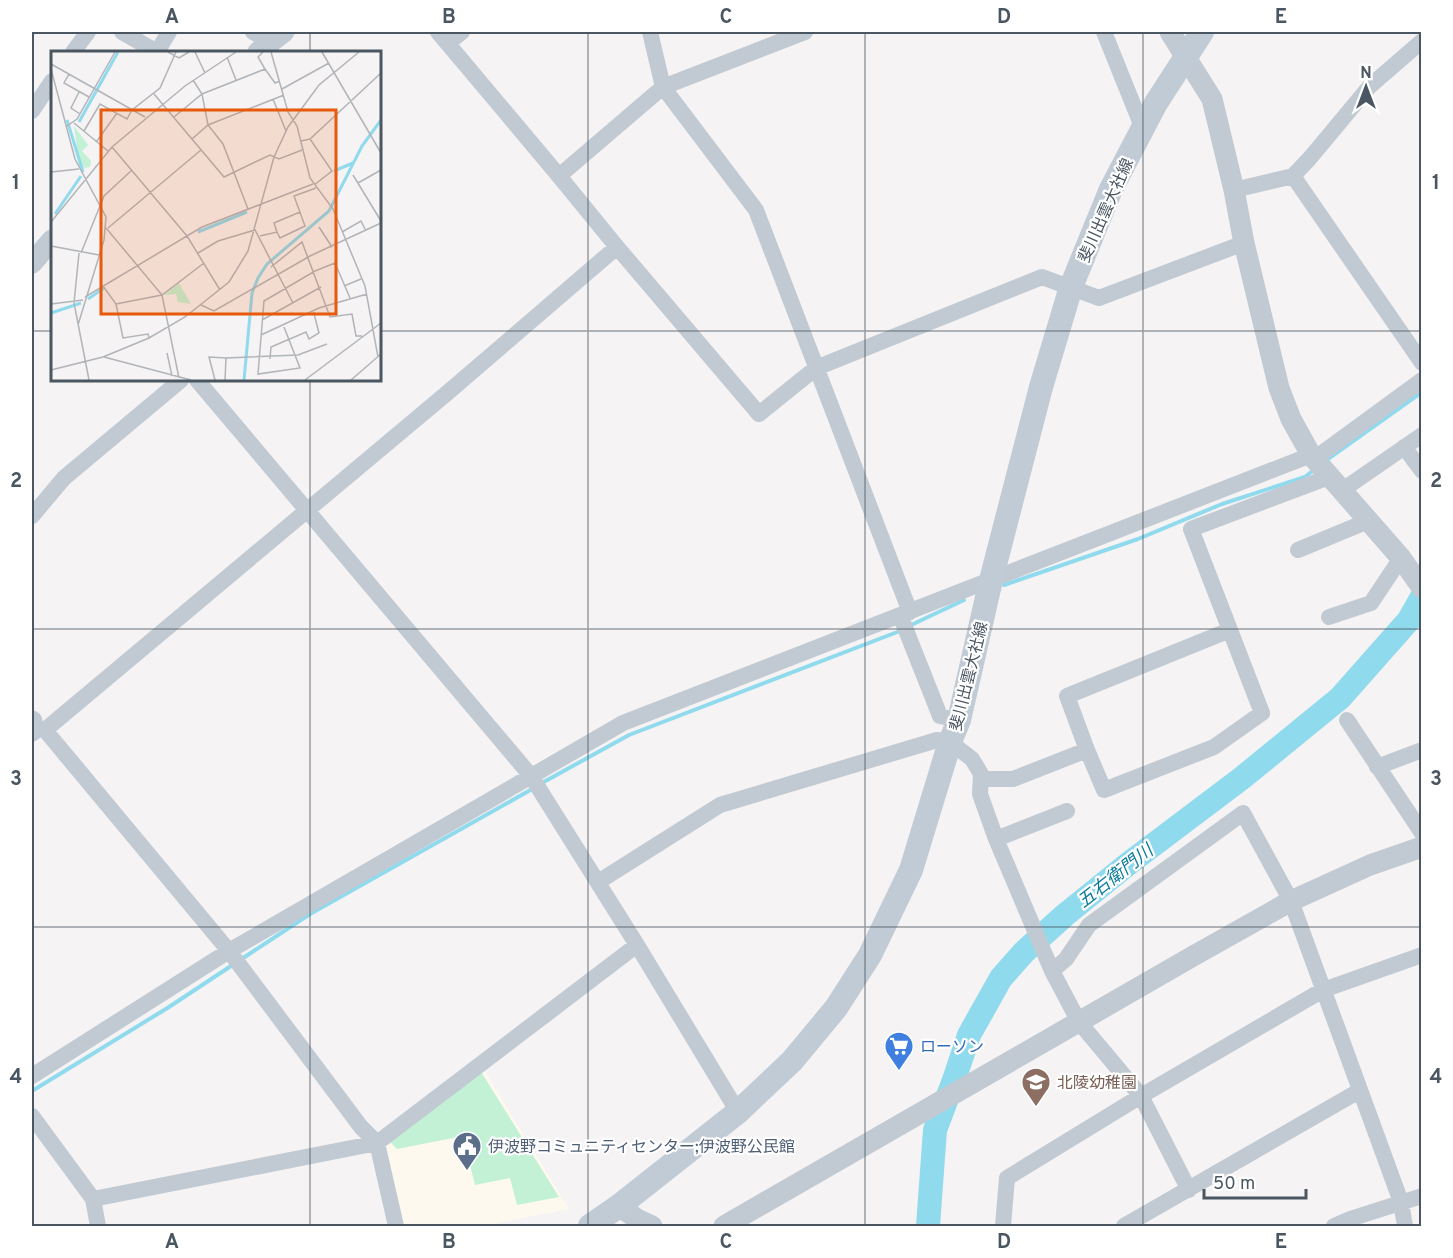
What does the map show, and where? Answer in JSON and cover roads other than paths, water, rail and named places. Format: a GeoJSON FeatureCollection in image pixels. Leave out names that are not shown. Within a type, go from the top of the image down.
{"type":"FeatureCollection","features":[{"type":"Feature","properties":{"kind":"main road","name":"斐川出雲大社線"},"geometry":{"type":"LineString","coordinates":[[590,1227],[738,1112],[792,1061],[836,1008],[870,955],[911,870],[950,742],[959,720],[991,580],[1041,387],[1071,287],[1111,189],[1156,103],[1202,32]]}},
{"type":"Feature","properties":{"kind":"street"},"geometry":{"type":"LineString","coordinates":[[74,51],[88,32]]}},
{"type":"Feature","properties":{"kind":"street"},"geometry":{"type":"LineString","coordinates":[[122,32],[155,51]]}},
{"type":"Feature","properties":{"kind":"street"},"geometry":{"type":"LineString","coordinates":[[158,51],[169,32]]}},
{"type":"Feature","properties":{"kind":"street"},"geometry":{"type":"LineString","coordinates":[[462,32],[443,37],[759,414],[816,368],[1041,277],[1099,298],[1244,243]]}},
{"type":"Feature","properties":{"kind":"street"},"geometry":{"type":"LineString","coordinates":[[650,32],[663,87],[756,210],[816,368],[940,716],[959,720]]}},
{"type":"Feature","properties":{"kind":"street"},"geometry":{"type":"LineString","coordinates":[[560,176],[663,87],[806,32]]}},
{"type":"Feature","properties":{"kind":"street"},"geometry":{"type":"LineString","coordinates":[[1104,32],[1143,129]]}},
{"type":"Feature","properties":{"kind":"street"},"geometry":{"type":"LineString","coordinates":[[1170,32],[1212,99],[1279,388],[1291,419],[1312,457],[1401,558],[1418,582]]}},
{"type":"Feature","properties":{"kind":"street"},"geometry":{"type":"LineString","coordinates":[[1234,190],[1293,176],[1370,86],[1422,41]]}},
{"type":"Feature","properties":{"kind":"street"},"geometry":{"type":"LineString","coordinates":[[32,111],[51,82]]}},
{"type":"Feature","properties":{"kind":"street"},"geometry":{"type":"LineString","coordinates":[[1293,176],[1422,363]]}},
{"type":"Feature","properties":{"kind":"street"},"geometry":{"type":"LineString","coordinates":[[396,1227],[377,1143],[361,1127],[229,951],[35,728],[307,509],[446,394],[617,247]]}},
{"type":"Feature","properties":{"kind":"street"},"geometry":{"type":"LineString","coordinates":[[32,1076],[229,951],[623,723],[1312,457],[1422,380]]}},
{"type":"Feature","properties":{"kind":"street"},"geometry":{"type":"LineString","coordinates":[[32,516],[64,478],[180,381]]}},
{"type":"Feature","properties":{"kind":"street"},"geometry":{"type":"LineString","coordinates":[[198,381],[531,776],[738,1112]]}},
{"type":"Feature","properties":{"kind":"street"},"geometry":{"type":"LineString","coordinates":[[1230,630],[1067,696],[1104,790],[1214,747],[1262,713],[1230,630],[1191,529],[1335,484],[1422,435]]}},
{"type":"Feature","properties":{"kind":"street"},"geometry":{"type":"LineString","coordinates":[[1404,447],[1422,471]]}},
{"type":"Feature","properties":{"kind":"street"},"geometry":{"type":"LineString","coordinates":[[1298,550],[1368,521]]}},
{"type":"Feature","properties":{"kind":"street"},"geometry":{"type":"LineString","coordinates":[[1329,617],[1371,603],[1401,558]]}},
{"type":"Feature","properties":{"kind":"street"},"geometry":{"type":"LineString","coordinates":[[1347,720],[1422,833]]}},
{"type":"Feature","properties":{"kind":"street"},"geometry":{"type":"LineString","coordinates":[[598,882],[720,805],[937,740],[950,742],[972,759],[981,774],[980,795],[996,839],[1052,971],[1079,1022],[1141,1096],[1189,1190]]}},
{"type":"Feature","properties":{"kind":"street"},"geometry":{"type":"LineString","coordinates":[[981,779],[1013,779],[1087,750]]}},
{"type":"Feature","properties":{"kind":"street"},"geometry":{"type":"LineString","coordinates":[[1377,767],[1422,750]]}},
{"type":"Feature","properties":{"kind":"street"},"geometry":{"type":"LineString","coordinates":[[996,839],[1066,811]]}},
{"type":"Feature","properties":{"kind":"street"},"geometry":{"type":"LineString","coordinates":[[1052,971],[1066,959],[1089,925],[1243,813],[1291,901],[1401,1202],[1405,1227]]}},
{"type":"Feature","properties":{"kind":"street"},"geometry":{"type":"LineString","coordinates":[[724,1227],[1291,901],[1370,865],[1422,847]]}},
{"type":"Feature","properties":{"kind":"street"},"geometry":{"type":"LineString","coordinates":[[93,1199],[377,1143],[637,945]]}},
{"type":"Feature","properties":{"kind":"street"},"geometry":{"type":"LineString","coordinates":[[1003,1227],[1007,1178],[1141,1096],[1323,990],[1422,955]]}},
{"type":"Feature","properties":{"kind":"street"},"geometry":{"type":"LineString","coordinates":[[1124,1227],[1359,1091]]}},
{"type":"Feature","properties":{"kind":"street"},"geometry":{"type":"LineString","coordinates":[[32,1116],[93,1199],[98,1227]]}},
{"type":"Feature","properties":{"kind":"street"},"geometry":{"type":"LineString","coordinates":[[1334,1227],[1350,1219],[1422,1196]]}},
{"type":"Feature","properties":{"kind":"street"},"geometry":{"type":"LineString","coordinates":[[619,1206],[652,1227]]}},
{"type":"Feature","properties":{"kind":"waterway"},"geometry":{"type":"LineString","coordinates":[[1325,461],[1422,392]]}},
{"type":"Feature","properties":{"kind":"waterway"},"geometry":{"type":"LineString","coordinates":[[1004,585],[1138,539],[1222,504],[1305,477],[1315,469]]}},
{"type":"Feature","properties":{"kind":"waterway","name":"五右衛門川"},"geometry":{"type":"LineString","coordinates":[[928,1226],[935,1130],[969,1035],[1001,978],[1024,952],[1065,915],[1242,778],[1340,698],[1409,620],[1422,597]]}},
{"type":"Feature","properties":{"kind":"waterway"},"geometry":{"type":"LineString","coordinates":[[909,626],[964,600]]}},
{"type":"Feature","properties":{"kind":"waterway"},"geometry":{"type":"LineString","coordinates":[[540,784],[629,735],[900,631]]}},
{"type":"Feature","properties":{"kind":"waterway"},"geometry":{"type":"LineString","coordinates":[[240,960],[310,914],[534,788]]}},
{"type":"Feature","properties":{"kind":"waterway"},"geometry":{"type":"LineString","coordinates":[[32,1091],[169,1007],[234,964]]}},
{"type":"Feature","properties":{"kind":"place","name":"ローソン"},"geometry":{"type":"Point","coordinates":[899,1072]}},
{"type":"Feature","properties":{"kind":"place","name":"北陵幼稚園"},"geometry":{"type":"Point","coordinates":[1036,1108]}},
{"type":"Feature","properties":{"kind":"place","name":"伊波野コミュニティセンター;伊波野公民館"},"geometry":{"type":"Point","coordinates":[467,1172]}}]}
